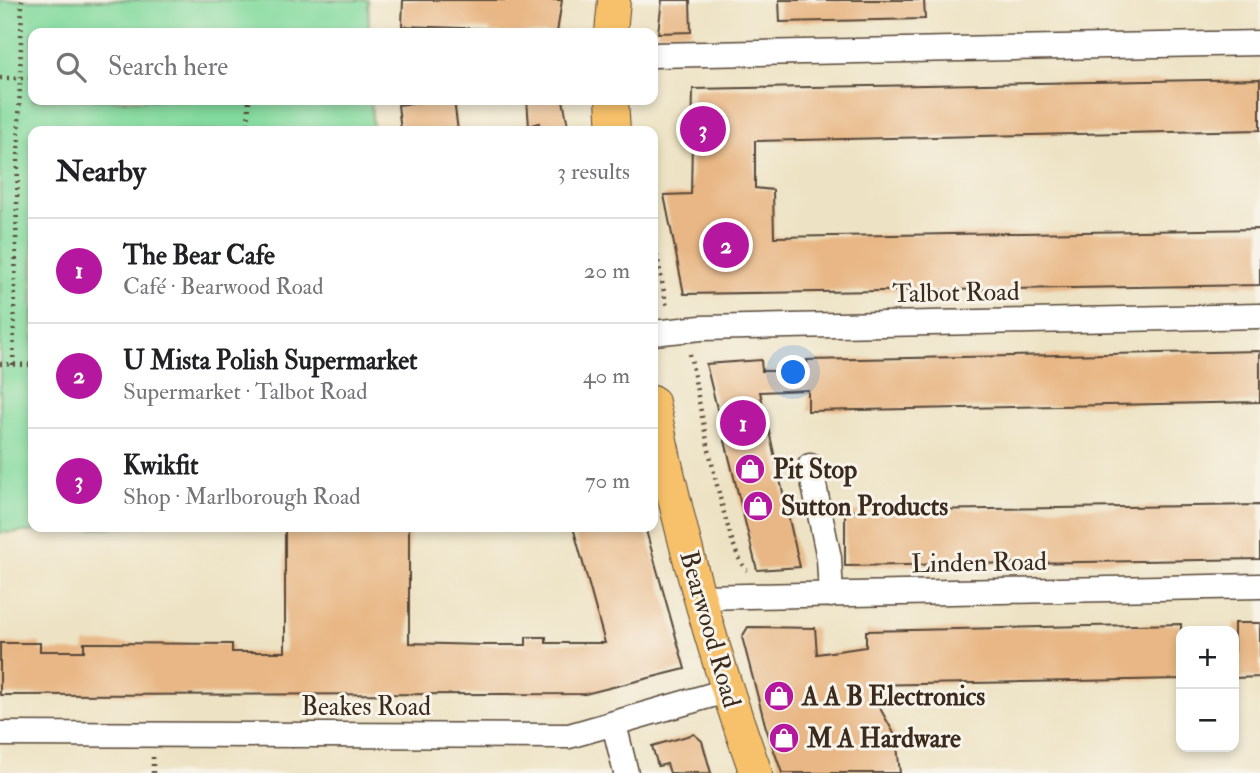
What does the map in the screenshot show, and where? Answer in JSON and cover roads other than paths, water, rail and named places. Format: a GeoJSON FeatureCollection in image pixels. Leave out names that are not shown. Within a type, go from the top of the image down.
{"type":"FeatureCollection","features":[{"type":"Feature","properties":{"kind":"main road"},"geometry":{"type":"LineString","coordinates":[[611,28],[614,0]]}},
{"type":"Feature","properties":{"kind":"main road"},"geometry":{"type":"LineString","coordinates":[[612,105],[614,126]]}},
{"type":"Feature","properties":{"kind":"main road","name":"Bearwood Road"},"geometry":{"type":"LineString","coordinates":[[658,423],[699,597],[726,691],[756,773]]}},
{"type":"Feature","properties":{"kind":"street"},"geometry":{"type":"LineString","coordinates":[[658,55],[1260,43]]}},
{"type":"Feature","properties":{"kind":"street","name":"Talbot Road"},"geometry":{"type":"LineString","coordinates":[[658,332],[694,328],[1260,316]]}},
{"type":"Feature","properties":{"kind":"street"},"geometry":{"type":"LineString","coordinates":[[810,466],[830,558],[831,595]]}},
{"type":"Feature","properties":{"kind":"street","name":"Linden Road"},"geometry":{"type":"LineString","coordinates":[[699,597],[1260,586]]}},
{"type":"Feature","properties":{"kind":"street","name":"Beakes Road"},"geometry":{"type":"LineString","coordinates":[[0,734],[569,736],[726,691]]}},
{"type":"Feature","properties":{"kind":"street"},"geometry":{"type":"LineString","coordinates":[[614,724],[626,773]]}},
{"type":"Feature","properties":{"kind":"place","name":"Kwikfit"},"geometry":{"type":"Point","coordinates":[703,129]}},
{"type":"Feature","properties":{"kind":"place","name":"U Mista Polish Supermarket"},"geometry":{"type":"Point","coordinates":[726,245]}},
{"type":"Feature","properties":{"kind":"place","name":"The Bear Cafe"},"geometry":{"type":"Point","coordinates":[743,423]}},
{"type":"Feature","properties":{"kind":"place","name":"Pit Stop"},"geometry":{"type":"Point","coordinates":[750,469]}},
{"type":"Feature","properties":{"kind":"place","name":"Sutton Products"},"geometry":{"type":"Point","coordinates":[758,506]}},
{"type":"Feature","properties":{"kind":"place","name":"A A B Electronics"},"geometry":{"type":"Point","coordinates":[779,696]}},
{"type":"Feature","properties":{"kind":"place","name":"M A Hardware"},"geometry":{"type":"Point","coordinates":[784,738]}}]}
